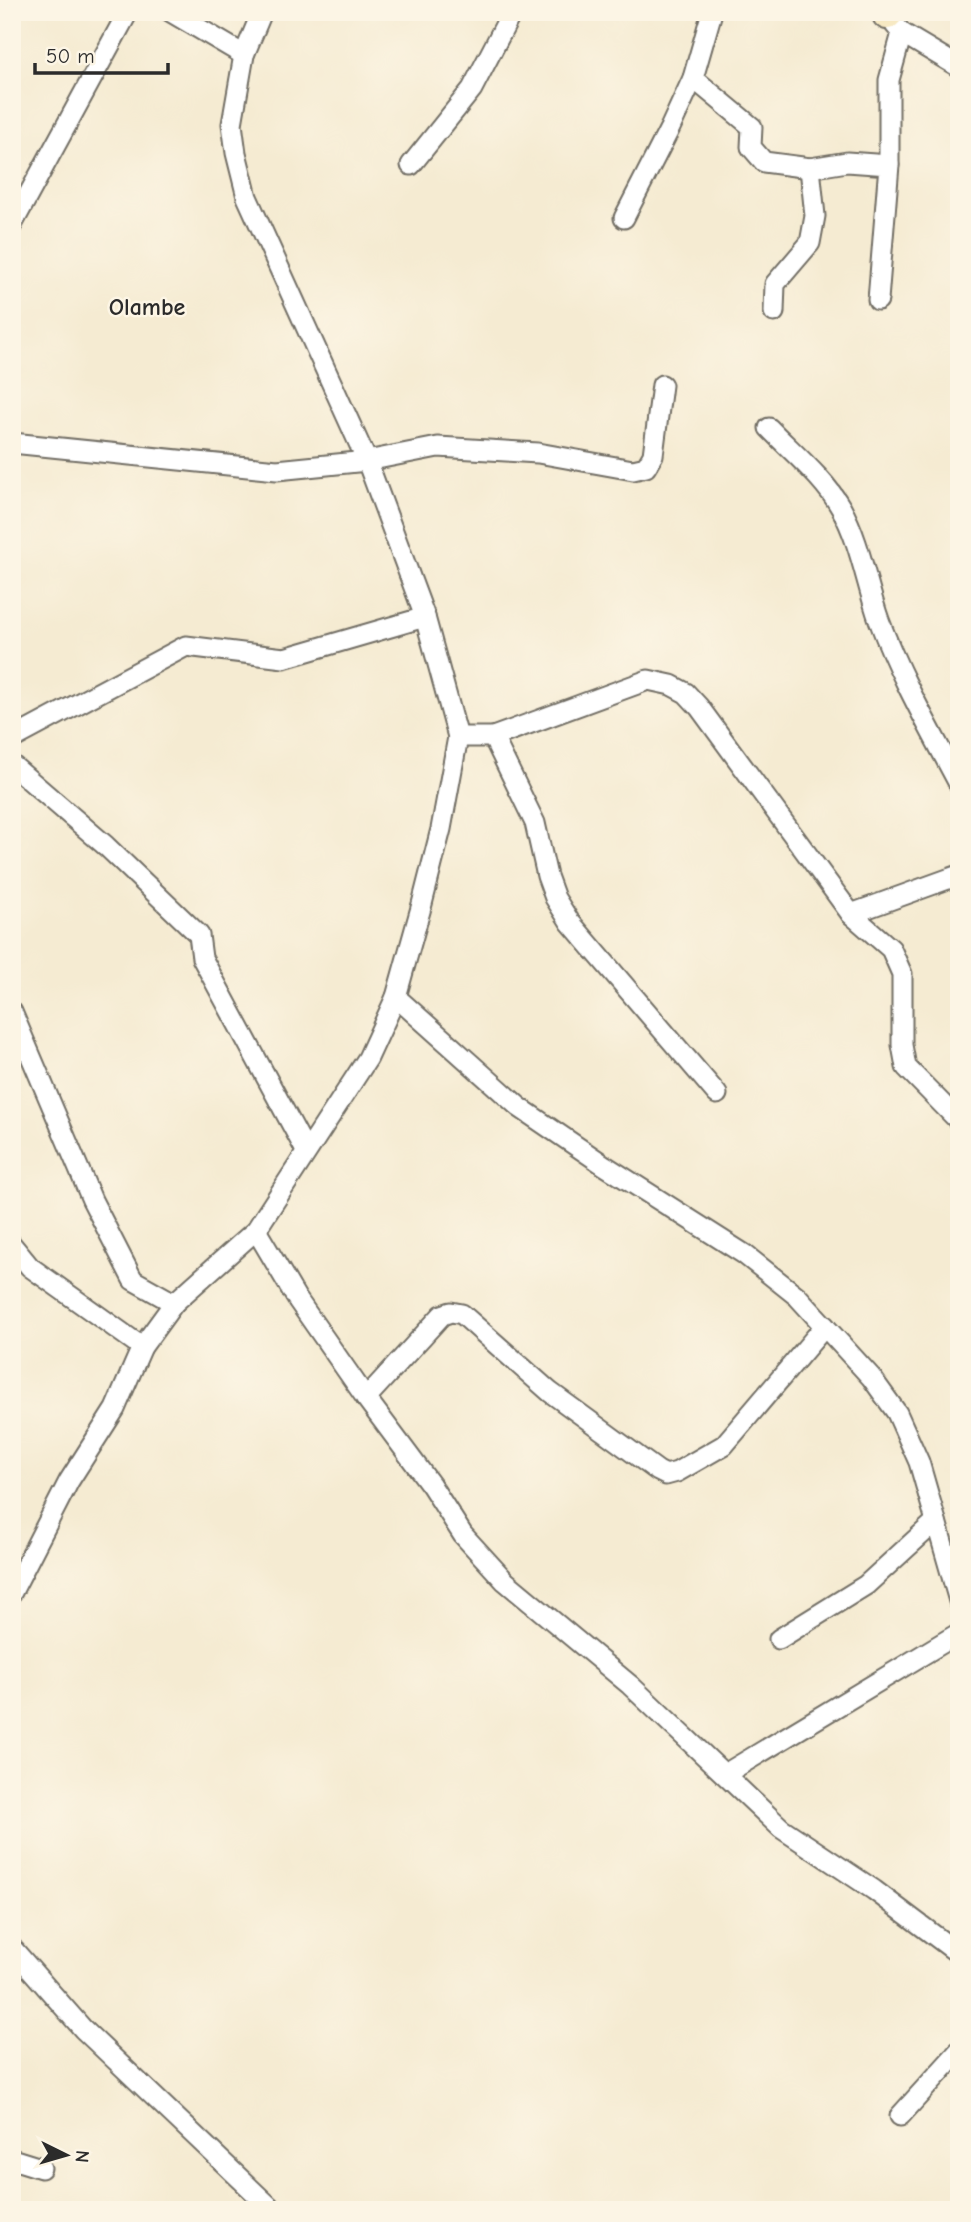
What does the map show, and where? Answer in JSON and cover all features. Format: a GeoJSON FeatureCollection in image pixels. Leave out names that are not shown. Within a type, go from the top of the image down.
{"type":"FeatureCollection","features":[{"type":"Feature","properties":{"kind":"street"},"geometry":{"type":"LineString","coordinates":[[12,225],[128,12]]}},
{"type":"Feature","properties":{"kind":"street"},"geometry":{"type":"LineString","coordinates":[[171,12],[244,55]]}},
{"type":"Feature","properties":{"kind":"street"},"geometry":{"type":"LineString","coordinates":[[12,1592],[69,1481],[115,1409],[142,1347],[174,1303],[256,1230],[368,1058],[396,997],[442,829],[458,737],[425,617],[367,461],[247,197],[232,124],[244,55],[262,12]]}},
{"type":"Feature","properties":{"kind":"street"},"geometry":{"type":"LineString","coordinates":[[411,165],[472,89],[512,12]]}},
{"type":"Feature","properties":{"kind":"street"},"geometry":{"type":"LineString","coordinates":[[624,218],[693,78],[712,12]]}},
{"type":"Feature","properties":{"kind":"street"},"geometry":{"type":"LineString","coordinates":[[890,18],[959,67]]}},
{"type":"Feature","properties":{"kind":"street"},"geometry":{"type":"LineString","coordinates":[[878,300],[889,166],[890,18]]}},
{"type":"Feature","properties":{"kind":"street"},"geometry":{"type":"LineString","coordinates":[[693,78],[752,127],[751,147],[764,162],[810,168],[847,162],[889,166]]}},
{"type":"Feature","properties":{"kind":"street"},"geometry":{"type":"LineString","coordinates":[[774,312],[775,284],[810,243],[815,216],[810,168]]}},
{"type":"Feature","properties":{"kind":"street"},"geometry":{"type":"LineString","coordinates":[[12,443],[277,470],[367,461],[438,447],[538,453],[634,470],[646,467],[653,455],[662,385]]}},
{"type":"Feature","properties":{"kind":"street"},"geometry":{"type":"LineString","coordinates":[[769,428],[830,491],[841,507],[879,621],[911,691],[959,784]]}},
{"type":"Feature","properties":{"kind":"street"},"geometry":{"type":"LineString","coordinates":[[12,739],[186,646],[284,657],[425,617]]}},
{"type":"Feature","properties":{"kind":"street"},"geometry":{"type":"LineString","coordinates":[[458,737],[493,737],[648,680],[671,685],[686,693],[699,706],[852,914],[891,949],[902,974],[902,1045],[906,1067],[959,1121]]}},
{"type":"Feature","properties":{"kind":"street"},"geometry":{"type":"LineString","coordinates":[[493,737],[535,823],[547,876],[555,898],[570,922],[717,1094]]}},
{"type":"Feature","properties":{"kind":"street"},"geometry":{"type":"LineString","coordinates":[[12,765],[106,846],[199,935],[202,958],[306,1151]]}},
{"type":"Feature","properties":{"kind":"street"},"geometry":{"type":"LineString","coordinates":[[852,914],[959,875]]}},
{"type":"Feature","properties":{"kind":"street"},"geometry":{"type":"LineString","coordinates":[[396,997],[519,1107],[744,1254],[797,1296],[825,1325],[871,1377],[897,1413],[919,1462],[959,1601]]}},
{"type":"Feature","properties":{"kind":"street"},"geometry":{"type":"LineString","coordinates":[[12,1012],[92,1200],[133,1280],[174,1303]]}},
{"type":"Feature","properties":{"kind":"street"},"geometry":{"type":"LineString","coordinates":[[256,1230],[297,1299],[431,1485],[463,1535],[505,1581],[630,1685],[781,1828],[874,1891],[959,1954]]}},
{"type":"Feature","properties":{"kind":"street"},"geometry":{"type":"LineString","coordinates":[[12,1245],[30,1267],[142,1347]]}},
{"type":"Feature","properties":{"kind":"street"},"geometry":{"type":"LineString","coordinates":[[366,1398],[442,1315],[451,1312],[462,1314],[550,1392],[666,1475],[677,1472],[724,1445],[825,1325]]}},
{"type":"Feature","properties":{"kind":"street"},"geometry":{"type":"LineString","coordinates":[[779,1639],[866,1585],[936,1521]]}},
{"type":"Feature","properties":{"kind":"street"},"geometry":{"type":"LineString","coordinates":[[725,1774],[959,1633]]}},
{"type":"Feature","properties":{"kind":"street"},"geometry":{"type":"LineString","coordinates":[[12,1948],[83,2029],[273,2210]]}},
{"type":"Feature","properties":{"kind":"street"},"geometry":{"type":"LineString","coordinates":[[900,2116],[959,2051]]}},
{"type":"Feature","properties":{"kind":"street"},"geometry":{"type":"LineString","coordinates":[[12,2159],[40,2168]]}},
{"type":"Feature","properties":{"kind":"district","name":"Olambe"},"geometry":{"type":"Point","coordinates":[147,307]}}]}
